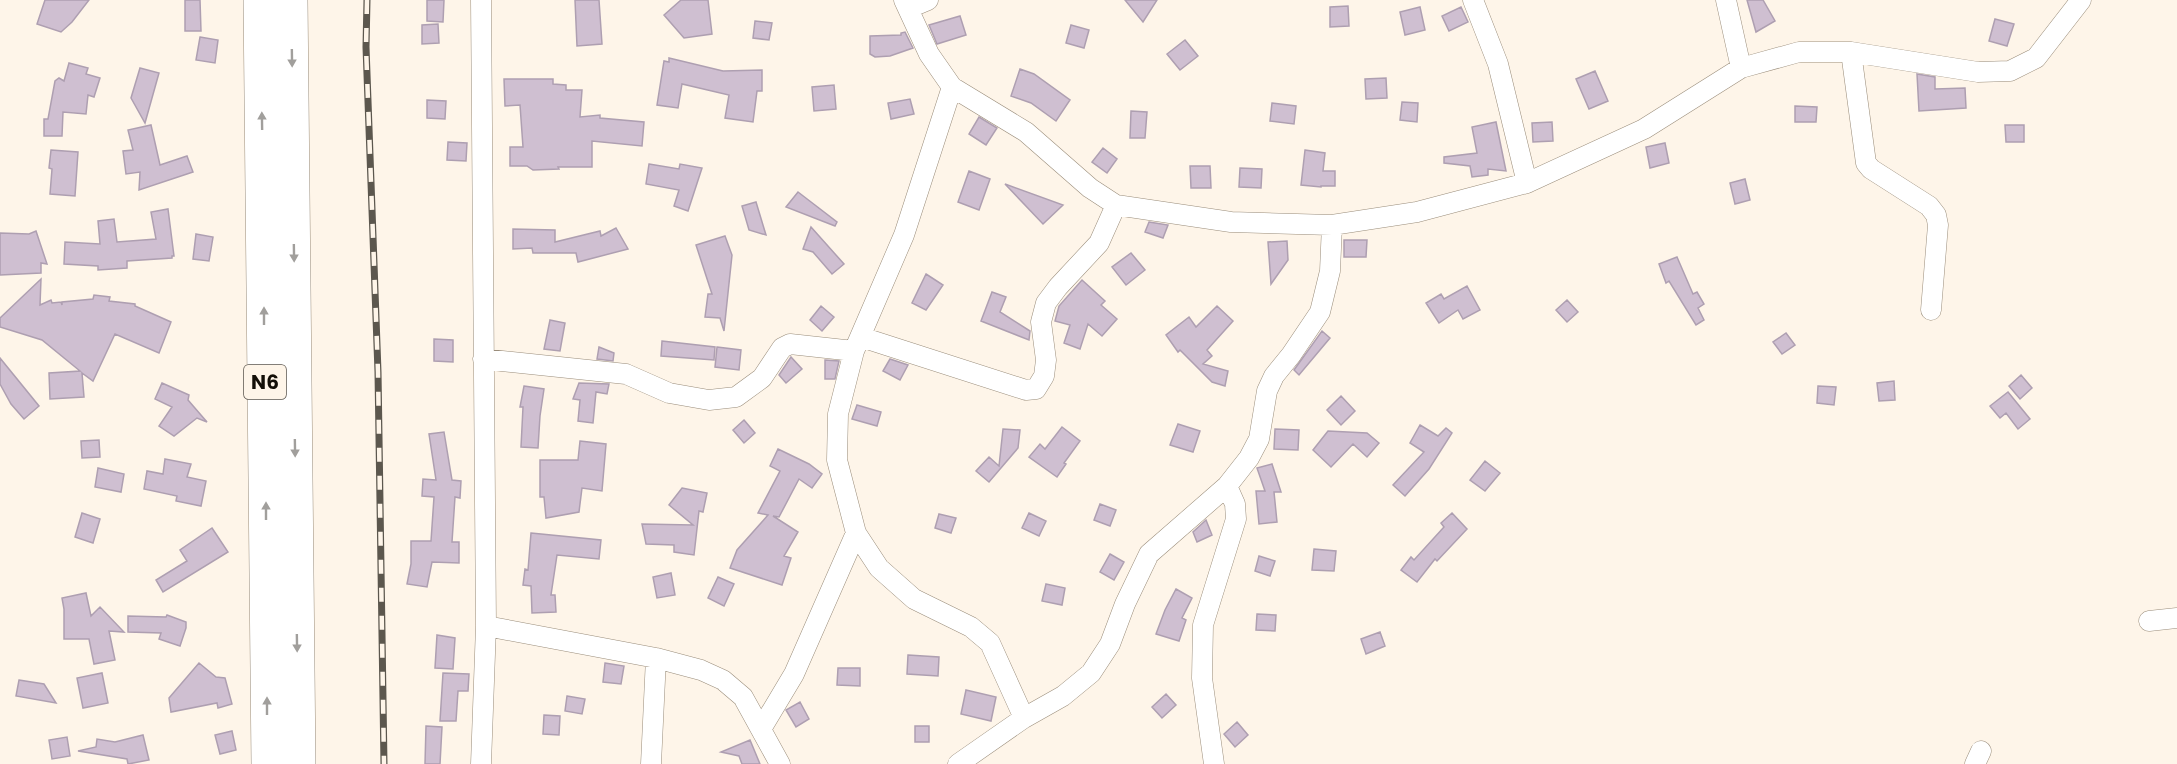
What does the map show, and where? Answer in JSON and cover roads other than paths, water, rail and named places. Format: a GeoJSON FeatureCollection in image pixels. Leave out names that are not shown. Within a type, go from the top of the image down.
{"type":"FeatureCollection","features":[{"type":"Feature","properties":{"kind":"highway","name":"N6"},"geometry":{"type":"LineString","coordinates":[[260,0],[268,764]]}},
{"type":"Feature","properties":{"kind":"highway","name":"N6"},"geometry":{"type":"LineString","coordinates":[[291,0],[299,764]]}},
{"type":"Feature","properties":{"kind":"street"},"geometry":{"type":"LineString","coordinates":[[481,0],[486,626],[481,764]]}},
{"type":"Feature","properties":{"kind":"street"},"geometry":{"type":"LineString","coordinates":[[928,0],[906,4],[929,54],[952,87],[1026,132],[1090,188],[1116,205],[1231,222],[1332,225],[1417,212],[1527,183],[1644,129],[1741,68],[1799,52],[1851,52],[1978,72],[2010,71],[2036,57],[2081,0]]}},
{"type":"Feature","properties":{"kind":"street"},"geometry":{"type":"LineString","coordinates":[[1473,0],[1498,64],[1527,183]]}},
{"type":"Feature","properties":{"kind":"street"},"geometry":{"type":"LineString","coordinates":[[1726,0],[1741,68]]}},
{"type":"Feature","properties":{"kind":"street"},"geometry":{"type":"LineString","coordinates":[[1851,52],[1866,163],[1871,170],[1929,206],[1936,215],[1938,225],[1931,310]]}},
{"type":"Feature","properties":{"kind":"street"},"geometry":{"type":"LineString","coordinates":[[952,87],[904,235],[857,344],[838,414],[837,460],[856,533],[879,568],[914,599],[971,627],[990,644],[1024,718]]}},
{"type":"Feature","properties":{"kind":"street"},"geometry":{"type":"LineString","coordinates":[[483,359],[626,374],[669,393],[709,400],[736,397],[762,378],[782,348],[790,344],[857,344],[1026,390],[1036,389],[1044,376],[1046,360],[1041,322],[1047,303],[1058,287],[1099,243],[1116,205]]}},
{"type":"Feature","properties":{"kind":"street"},"geometry":{"type":"LineString","coordinates":[[958,764],[1024,718],[1063,696],[1091,673],[1110,644],[1125,604],[1149,554],[1227,486],[1249,458],[1259,439],[1267,391],[1274,376],[1320,312],[1330,271],[1332,225]]}},
{"type":"Feature","properties":{"kind":"street"},"geometry":{"type":"LineString","coordinates":[[1215,764],[1202,678],[1203,625],[1236,519],[1235,504],[1227,486]]}},
{"type":"Feature","properties":{"kind":"street"},"geometry":{"type":"LineString","coordinates":[[761,729],[794,674],[856,533]]}},
{"type":"Feature","properties":{"kind":"street"},"geometry":{"type":"LineString","coordinates":[[2149,621],[2177,618]]}},
{"type":"Feature","properties":{"kind":"street"},"geometry":{"type":"LineString","coordinates":[[486,626],[657,658],[701,670],[723,680],[743,697],[780,764]]}},
{"type":"Feature","properties":{"kind":"street"},"geometry":{"type":"LineString","coordinates":[[651,764],[657,658]]}},
{"type":"Feature","properties":{"kind":"railway"},"geometry":{"type":"LineString","coordinates":[[367,0],[366,47],[378,372],[384,764]]}}]}
